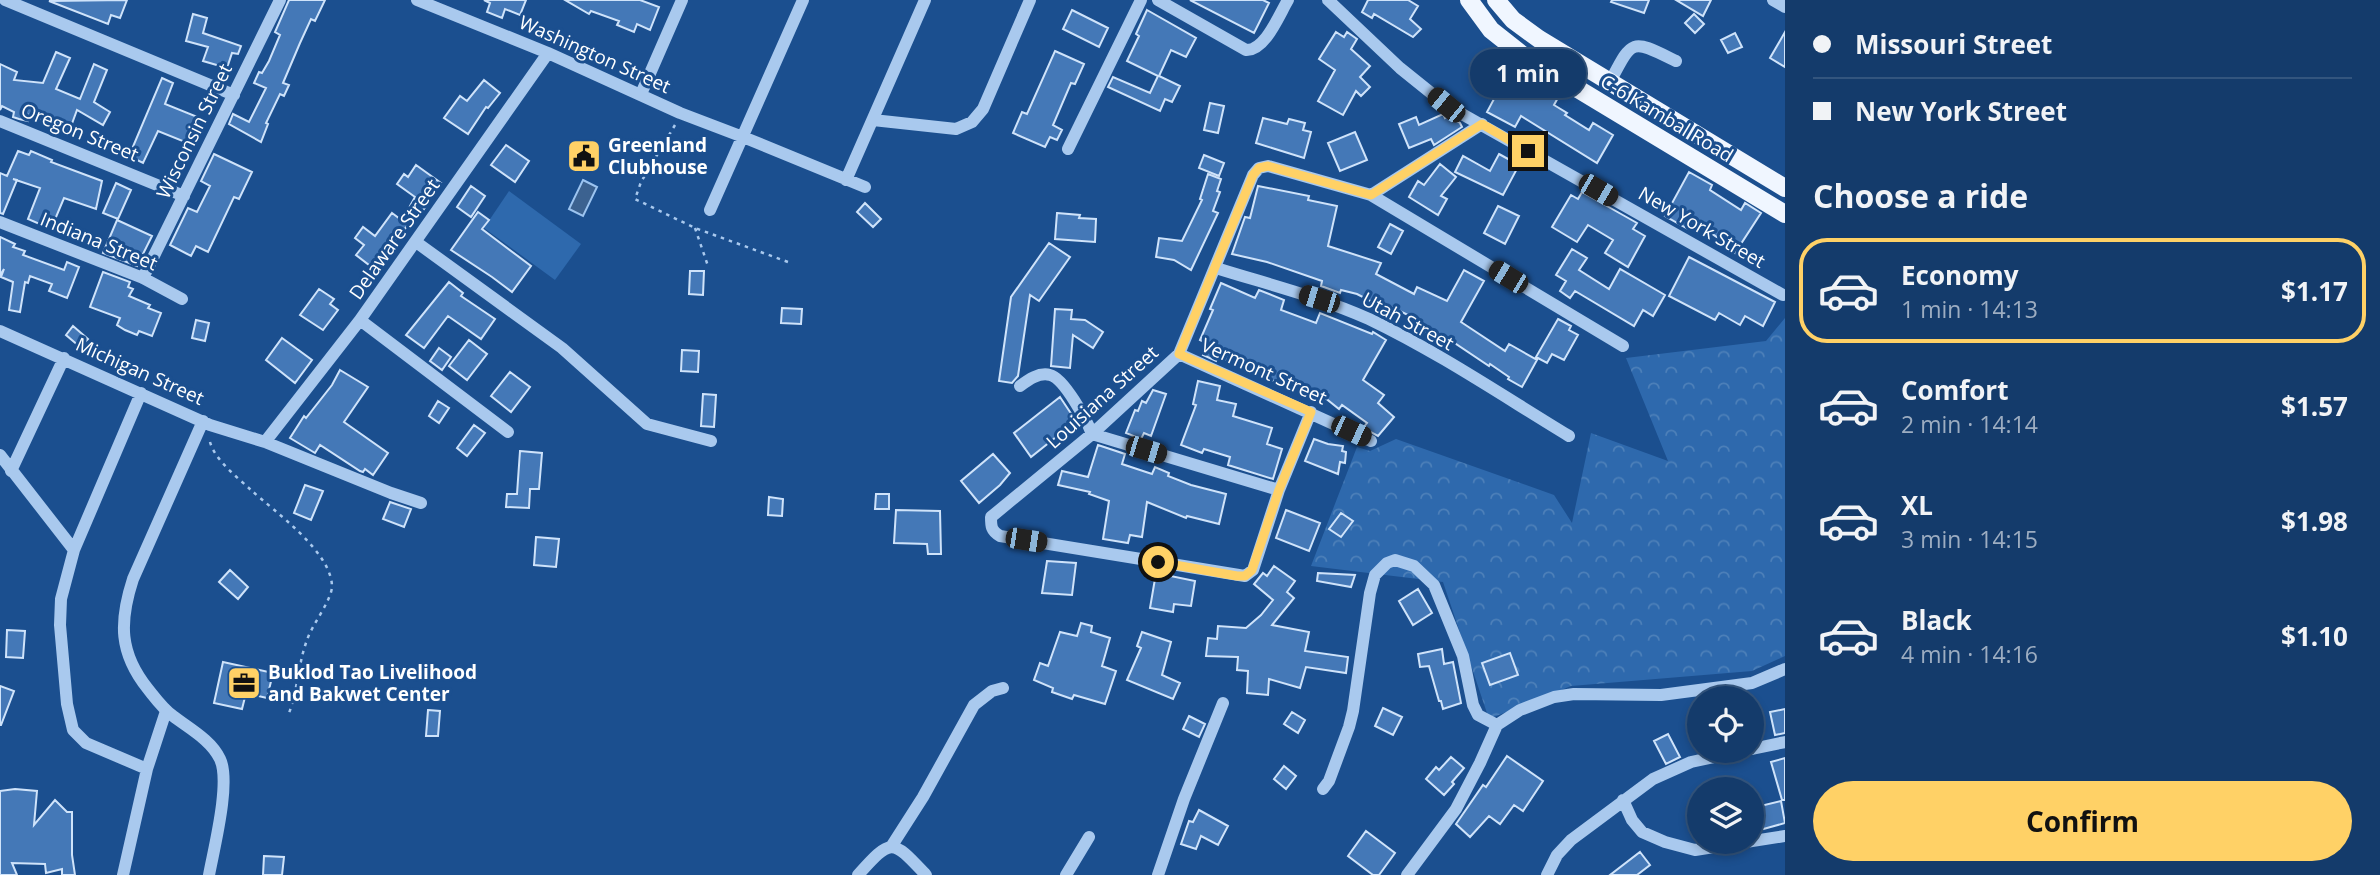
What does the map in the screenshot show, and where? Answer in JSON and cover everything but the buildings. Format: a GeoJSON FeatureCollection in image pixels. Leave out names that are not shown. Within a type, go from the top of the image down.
{"type":"FeatureCollection","features":[{"type":"Feature","properties":{"kind":"main road","name":"C-6 Kambal Road"},"geometry":{"type":"LineString","coordinates":[[1469,0],[1491,30],[1525,57],[1785,214]]}},
{"type":"Feature","properties":{"kind":"main road","name":"C-6 Kambal Road"},"geometry":{"type":"LineString","coordinates":[[1496,0],[1513,20],[1539,39],[1785,188]]}},
{"type":"Feature","properties":{"kind":"main road"},"geometry":{"type":"LineString","coordinates":[[1674,146],[1684,127]]}},
{"type":"Feature","properties":{"kind":"street"},"geometry":{"type":"LineString","coordinates":[[5,0],[234,95]]}},
{"type":"Feature","properties":{"kind":"street","name":"Wisconsin Street"},"geometry":{"type":"LineString","coordinates":[[143,278],[280,0]]}},
{"type":"Feature","properties":{"kind":"street","name":"Washington Street"},"geometry":{"type":"LineString","coordinates":[[417,0],[548,53],[680,113],[865,187]]}},
{"type":"Feature","properties":{"kind":"street"},"geometry":{"type":"LineString","coordinates":[[641,94],[682,0]]}},
{"type":"Feature","properties":{"kind":"street"},"geometry":{"type":"LineString","coordinates":[[710,210],[803,0]]}},
{"type":"Feature","properties":{"kind":"street"},"geometry":{"type":"LineString","coordinates":[[846,180],[925,0]]}},
{"type":"Feature","properties":{"kind":"street"},"geometry":{"type":"LineString","coordinates":[[873,120],[957,129],[972,122],[983,109],[1030,0]]}},
{"type":"Feature","properties":{"kind":"street"},"geometry":{"type":"LineString","coordinates":[[1068,149],[1141,0]]}},
{"type":"Feature","properties":{"kind":"street"},"geometry":{"type":"LineString","coordinates":[[1158,0],[1246,50],[1254,50],[1261,45],[1288,0]]}},
{"type":"Feature","properties":{"kind":"street","name":"New York Street"},"geometry":{"type":"LineString","coordinates":[[1328,0],[1400,68],[1446,105],[1783,295]]}},
{"type":"Feature","properties":{"kind":"street"},"geometry":{"type":"LineString","coordinates":[[1773,0],[1785,7]]}},
{"type":"Feature","properties":{"kind":"street"},"geometry":{"type":"LineString","coordinates":[[1610,82],[1627,49],[1634,46],[1646,46],[1676,61]]}},
{"type":"Feature","properties":{"kind":"street","name":"Delaware Street"},"geometry":{"type":"LineString","coordinates":[[265,442],[360,320],[548,53]]}},
{"type":"Feature","properties":{"kind":"street","name":"Oregon Street"},"geometry":{"type":"LineString","coordinates":[[0,121],[184,196]]}},
{"type":"Feature","properties":{"kind":"street"},"geometry":{"type":"LineString","coordinates":[[1482,124],[1371,195],[1623,346]]}},
{"type":"Feature","properties":{"kind":"street","name":"Louisiana Street"},"geometry":{"type":"LineString","coordinates":[[1279,490],[1252,570],[1245,576],[1000,536],[994,533],[991,526],[991,517],[1092,434],[1179,354],[1253,175],[1259,168],[1268,166],[1371,195]]}},
{"type":"Feature","properties":{"kind":"street","name":"Indiana Street"},"geometry":{"type":"LineString","coordinates":[[0,222],[143,278],[182,299]]}},
{"type":"Feature","properties":{"kind":"street"},"geometry":{"type":"LineString","coordinates":[[416,242],[562,348],[647,424],[711,441]]}},
{"type":"Feature","properties":{"kind":"street","name":"Utah Street"},"geometry":{"type":"LineString","coordinates":[[1216,268],[1319,299],[1368,319],[1415,343],[1569,436]]}},
{"type":"Feature","properties":{"kind":"street"},"geometry":{"type":"LineString","coordinates":[[360,320],[508,432]]}},
{"type":"Feature","properties":{"kind":"street","name":"Michigan Street"},"geometry":{"type":"LineString","coordinates":[[0,331],[207,423],[265,442],[421,503]]}},
{"type":"Feature","properties":{"kind":"street","name":"Vermont Street"},"geometry":{"type":"LineString","coordinates":[[1179,354],[1371,441]]}},
{"type":"Feature","properties":{"kind":"street"},"geometry":{"type":"LineString","coordinates":[[11,471],[64,358]]}},
{"type":"Feature","properties":{"kind":"street"},"geometry":{"type":"LineString","coordinates":[[1020,386],[1029,379],[1050,374],[1057,377],[1073,398],[1092,434],[1279,490],[1311,412]]}},
{"type":"Feature","properties":{"kind":"street"},"geometry":{"type":"LineString","coordinates":[[141,393],[74,550],[61,600],[60,625],[67,704],[73,730],[86,743],[147,769]]}},
{"type":"Feature","properties":{"kind":"street"},"geometry":{"type":"LineString","coordinates":[[207,423],[133,579],[125,604],[125,644],[139,678],[166,711],[211,744],[221,761],[225,780],[209,875]]}},
{"type":"Feature","properties":{"kind":"street"},"geometry":{"type":"LineString","coordinates":[[0,455],[74,550]]}},
{"type":"Feature","properties":{"kind":"street"},"geometry":{"type":"LineString","coordinates":[[1323,789],[1329,781],[1349,727],[1360,676],[1370,593],[1375,575],[1387,563],[1395,560],[1414,566],[1433,585],[1463,656],[1473,705],[1478,715],[1497,724]]}},
{"type":"Feature","properties":{"kind":"street"},"geometry":{"type":"LineString","coordinates":[[1407,875],[1456,809],[1497,724],[1520,710],[1554,697],[1574,694],[1661,695],[1752,683],[1785,670]]}},
{"type":"Feature","properties":{"kind":"street"},"geometry":{"type":"LineString","coordinates":[[891,847],[923,797],[974,705],[992,691],[1003,688]]}},
{"type":"Feature","properties":{"kind":"street"},"geometry":{"type":"LineString","coordinates":[[1158,875],[1184,799],[1223,703]]}},
{"type":"Feature","properties":{"kind":"street"},"geometry":{"type":"LineString","coordinates":[[123,875],[147,769],[166,711]]}},
{"type":"Feature","properties":{"kind":"street"},"geometry":{"type":"LineString","coordinates":[[1764,746],[1785,742]]}},
{"type":"Feature","properties":{"kind":"street"},"geometry":{"type":"LineString","coordinates":[[1547,875],[1557,855],[1571,840],[1653,779],[1689,763]]}},
{"type":"Feature","properties":{"kind":"street"},"geometry":{"type":"LineString","coordinates":[[1623,800],[1632,820],[1642,832],[1695,850],[1785,836]]}},
{"type":"Feature","properties":{"kind":"street"},"geometry":{"type":"LineString","coordinates":[[1066,875],[1089,837]]}},
{"type":"Feature","properties":{"kind":"street"},"geometry":{"type":"LineString","coordinates":[[858,875],[880,850],[891,847],[902,849],[926,875]]}},
{"type":"Feature","properties":{"kind":"path"},"geometry":{"type":"LineString","coordinates":[[680,113],[640,182],[635,199],[695,228],[788,261]]}},
{"type":"Feature","properties":{"kind":"path"},"geometry":{"type":"LineString","coordinates":[[695,228],[708,266]]}},
{"type":"Feature","properties":{"kind":"path"},"geometry":{"type":"LineString","coordinates":[[207,423],[212,448],[238,478],[312,547],[328,568],[332,589],[306,640],[296,696],[289,713]]}},
{"type":"Feature","properties":{"kind":"green space"},"geometry":{"type":"Polygon","coordinates":[[[509,191],[581,244],[555,280],[484,228],[509,191]]]}},
{"type":"Feature","properties":{"kind":"green space"},"geometry":{"type":"Polygon","coordinates":[[[1785,318],[1785,656],[1752,671],[1571,686],[1489,719],[1443,582],[1311,566],[1357,447],[1370,451],[1396,439],[1554,495],[1572,523],[1591,433],[1668,461],[1626,358],[1766,341],[1785,318]]]}},
{"type":"Feature","properties":{"kind":"shaded area"},"geometry":{"type":"Polygon","coordinates":[[[583,180],[597,187],[583,216],[569,209],[583,180]]]}},
{"type":"Feature","properties":{"kind":"place","name":"Greenland Clubhouse"},"geometry":{"type":"Point","coordinates":[584,156]}},
{"type":"Feature","properties":{"kind":"place","name":"Buklod Tao Livelihood and Bakwet Center"},"geometry":{"type":"Point","coordinates":[244,683]}},
{"type":"Feature","properties":{"kind":"route"},"geometry":{"type":"LineString","coordinates":[[1158,562],[1237,576],[1245,576],[1252,570],[1279,490],[1311,412],[1179,354],[1253,175],[1259,168],[1268,166],[1371,195],[1482,124],[1528,151]]}}]}
